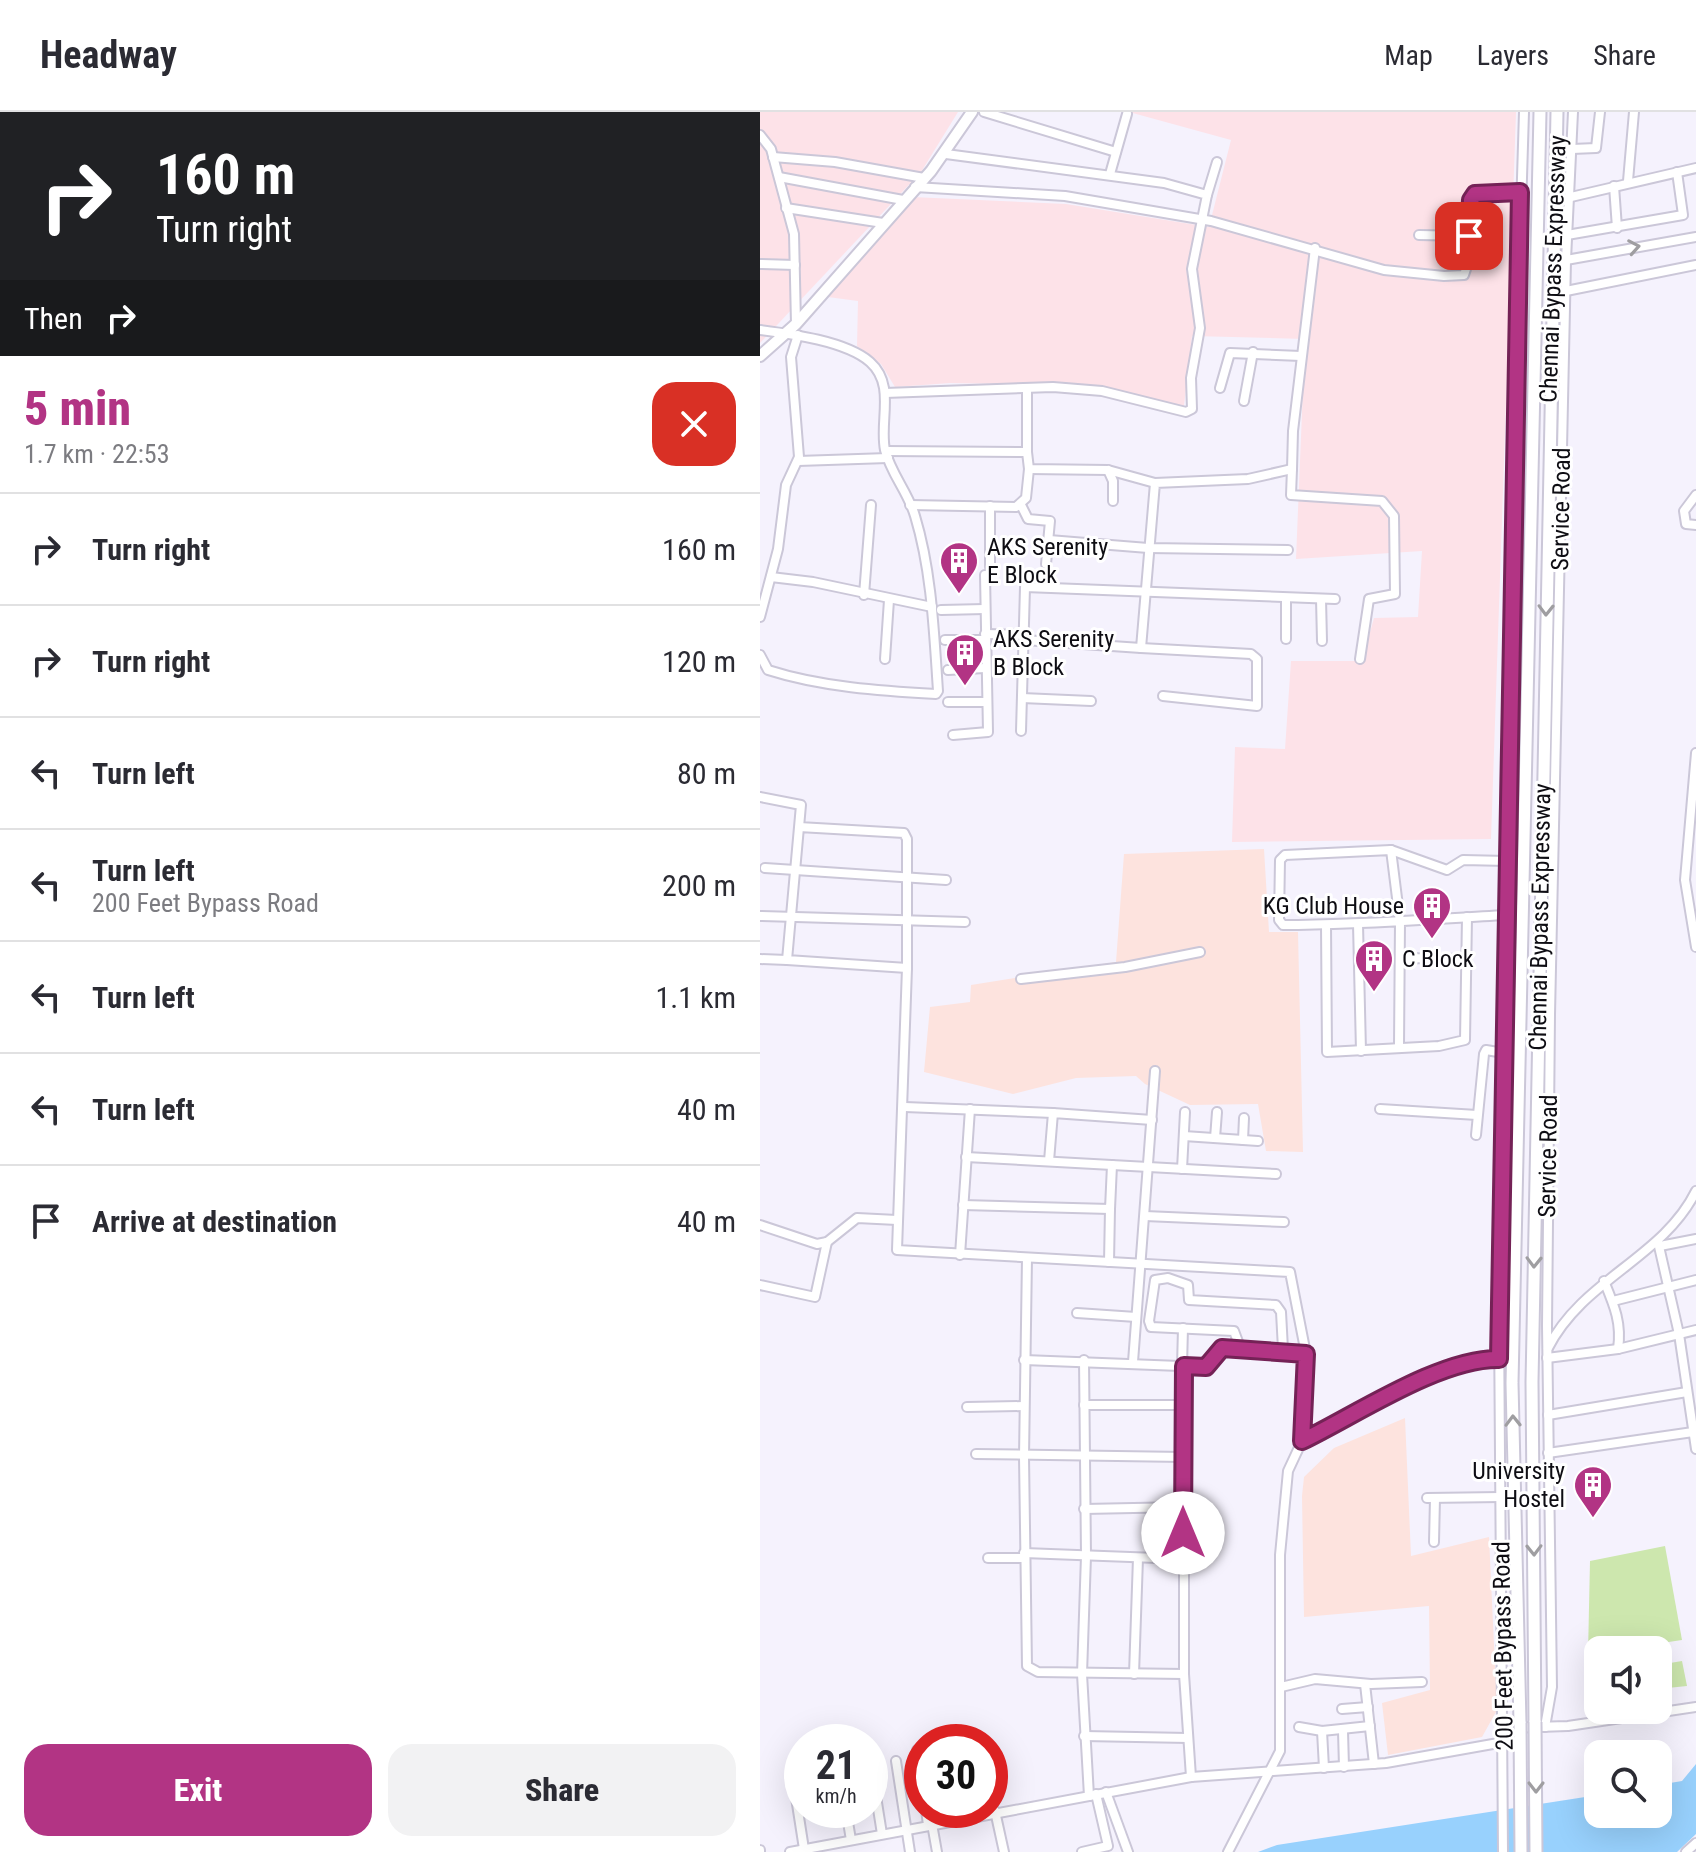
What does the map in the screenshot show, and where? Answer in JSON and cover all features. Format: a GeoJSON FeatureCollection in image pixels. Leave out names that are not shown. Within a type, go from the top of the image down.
{"type":"FeatureCollection","features":[{"type":"Feature","properties":{"kind":"highway","name":"Chennai Bypass Expressway"},"geometry":{"type":"LineString","coordinates":[[1521,1852],[1512,1383],[1540,112]]}},
{"type":"Feature","properties":{"kind":"highway","name":"Chennai Bypass Expressway"},"geometry":{"type":"LineString","coordinates":[[1536,1852],[1540,1724],[1532,1366],[1557,112]]}},
{"type":"Feature","properties":{"kind":"main road"},"geometry":{"type":"LineString","coordinates":[[760,356],[782,333],[797,329],[883,223],[946,154],[972,112]]}},
{"type":"Feature","properties":{"kind":"street"},"geometry":{"type":"LineString","coordinates":[[984,112],[1116,152]]}},
{"type":"Feature","properties":{"kind":"street","name":"200 Feet Bypass Road"},"geometry":{"type":"LineString","coordinates":[[1503,1852],[1499,1359],[1524,112]]}},
{"type":"Feature","properties":{"kind":"street","name":"Service Road"},"geometry":{"type":"LineString","coordinates":[[1540,1724],[1551,1704],[1547,1355],[1550,1000],[1570,290],[1567,235],[1573,112]]}},
{"type":"Feature","properties":{"kind":"street"},"geometry":{"type":"LineString","coordinates":[[1572,149],[1596,148],[1600,112]]}},
{"type":"Feature","properties":{"kind":"street"},"geometry":{"type":"LineString","coordinates":[[1628,181],[1634,112]]}},
{"type":"Feature","properties":{"kind":"street"},"geometry":{"type":"LineString","coordinates":[[1110,174],[1127,114]]}},
{"type":"Feature","properties":{"kind":"street"},"geometry":{"type":"LineString","coordinates":[[760,135],[773,157],[794,234],[797,329],[791,357],[798,461],[786,485],[778,549],[760,617]]}},
{"type":"Feature","properties":{"kind":"street"},"geometry":{"type":"LineString","coordinates":[[946,154],[1110,174],[1164,183],[1207,195]]}},
{"type":"Feature","properties":{"kind":"street"},"geometry":{"type":"LineString","coordinates":[[773,157],[835,162],[924,178]]}},
{"type":"Feature","properties":{"kind":"street"},"geometry":{"type":"LineString","coordinates":[[885,393],[1078,388],[1186,412],[1192,409],[1191,378],[1200,328],[1192,269],[1200,219],[1217,162]]}},
{"type":"Feature","properties":{"kind":"street"},"geometry":{"type":"LineString","coordinates":[[1571,197],[1628,181],[1696,168]]}},
{"type":"Feature","properties":{"kind":"street"},"geometry":{"type":"LineString","coordinates":[[1677,172],[1683,215]]}},
{"type":"Feature","properties":{"kind":"street"},"geometry":{"type":"LineString","coordinates":[[779,177],[903,200]]}},
{"type":"Feature","properties":{"kind":"street"},"geometry":{"type":"LineString","coordinates":[[1614,186],[1617,228]]}},
{"type":"Feature","properties":{"kind":"street"},"geometry":{"type":"LineString","coordinates":[[914,187],[1065,196],[1200,219],[1315,248],[1384,270],[1444,276],[1464,275],[1471,200],[1475,194],[1520,192]]}},
{"type":"Feature","properties":{"kind":"street"},"geometry":{"type":"LineString","coordinates":[[786,208],[883,223]]}},
{"type":"Feature","properties":{"kind":"street"},"geometry":{"type":"LineString","coordinates":[[1567,235],[1696,213]]}},
{"type":"Feature","properties":{"kind":"street"},"geometry":{"type":"LineString","coordinates":[[1419,235],[1469,236]]}},
{"type":"Feature","properties":{"kind":"street"},"geometry":{"type":"LineString","coordinates":[[1569,259],[1696,237]]}},
{"type":"Feature","properties":{"kind":"street"},"geometry":{"type":"LineString","coordinates":[[1315,248],[1301,356],[1291,495],[1382,501],[1394,516],[1395,594],[1369,599],[1360,659]]}},
{"type":"Feature","properties":{"kind":"street"},"geometry":{"type":"LineString","coordinates":[[760,264],[795,265]]}},
{"type":"Feature","properties":{"kind":"street"},"geometry":{"type":"LineString","coordinates":[[1570,290],[1696,265]]}},
{"type":"Feature","properties":{"kind":"street"},"geometry":{"type":"LineString","coordinates":[[760,655],[768,670],[782,674],[860,688],[936,694],[936,608],[910,505],[887,455],[885,393],[877,370],[870,362],[797,329]]}},
{"type":"Feature","properties":{"kind":"street"},"geometry":{"type":"LineString","coordinates":[[760,330],[782,333]]}},
{"type":"Feature","properties":{"kind":"street"},"geometry":{"type":"LineString","coordinates":[[1244,401],[1253,352]]}},
{"type":"Feature","properties":{"kind":"street"},"geometry":{"type":"LineString","coordinates":[[1220,388],[1230,353],[1301,356]]}},
{"type":"Feature","properties":{"kind":"street"},"geometry":{"type":"LineString","coordinates":[[1021,505],[1026,498],[1029,469],[1027,389]]}},
{"type":"Feature","properties":{"kind":"street"},"geometry":{"type":"LineString","coordinates":[[798,461],[887,455],[1027,452]]}},
{"type":"Feature","properties":{"kind":"street"},"geometry":{"type":"LineString","coordinates":[[1029,469],[1108,470],[1155,483],[1248,479],[1292,469]]}},
{"type":"Feature","properties":{"kind":"street"},"geometry":{"type":"LineString","coordinates":[[1108,470],[1113,481],[1113,501]]}},
{"type":"Feature","properties":{"kind":"street"},"geometry":{"type":"LineString","coordinates":[[1141,648],[1155,483]]}},
{"type":"Feature","properties":{"kind":"street"},"geometry":{"type":"LineString","coordinates":[[1696,495],[1684,511],[1686,524],[1696,525]]}},
{"type":"Feature","properties":{"kind":"street"},"geometry":{"type":"LineString","coordinates":[[864,595],[871,505]]}},
{"type":"Feature","properties":{"kind":"street"},"geometry":{"type":"LineString","coordinates":[[910,505],[1021,505]]}},
{"type":"Feature","properties":{"kind":"street"},"geometry":{"type":"LineString","coordinates":[[1021,505],[1028,519],[1050,521],[1046,564]]}},
{"type":"Feature","properties":{"kind":"street"},"geometry":{"type":"LineString","coordinates":[[953,735],[988,732],[985,609],[990,506]]}},
{"type":"Feature","properties":{"kind":"street"},"geometry":{"type":"LineString","coordinates":[[1049,540],[1148,548],[1288,550]]}},
{"type":"Feature","properties":{"kind":"street"},"geometry":{"type":"LineString","coordinates":[[771,577],[813,582],[936,608],[985,609]]}},
{"type":"Feature","properties":{"kind":"street"},"geometry":{"type":"LineString","coordinates":[[1021,731],[1025,587],[1335,599]]}},
{"type":"Feature","properties":{"kind":"street"},"geometry":{"type":"LineString","coordinates":[[1286,598],[1286,639]]}},
{"type":"Feature","properties":{"kind":"street"},"geometry":{"type":"LineString","coordinates":[[1321,599],[1322,641]]}},
{"type":"Feature","properties":{"kind":"street"},"geometry":{"type":"LineString","coordinates":[[885,659],[889,600]]}},
{"type":"Feature","properties":{"kind":"street"},"geometry":{"type":"LineString","coordinates":[[945,640],[1024,637],[1251,654],[1257,659],[1257,706],[1163,696]]}},
{"type":"Feature","properties":{"kind":"street"},"geometry":{"type":"LineString","coordinates":[[948,670],[985,668]]}},
{"type":"Feature","properties":{"kind":"street"},"geometry":{"type":"LineString","coordinates":[[1022,698],[1091,701]]}},
{"type":"Feature","properties":{"kind":"street"},"geometry":{"type":"LineString","coordinates":[[948,702],[986,702]]}},
{"type":"Feature","properties":{"kind":"street"},"geometry":{"type":"LineString","coordinates":[[1696,753],[1691,854],[1685,898],[1696,947]]}},
{"type":"Feature","properties":{"kind":"street"},"geometry":{"type":"LineString","coordinates":[[760,797],[801,805],[787,960]]}},
{"type":"Feature","properties":{"kind":"street"},"geometry":{"type":"LineString","coordinates":[[799,827],[904,833],[907,839],[905,1107],[897,1250],[1290,1272],[1306,1354],[1302,1441],[1288,1471],[1280,1555],[1280,1751],[1228,1852]]}},
{"type":"Feature","properties":{"kind":"street"},"geometry":{"type":"LineString","coordinates":[[1391,850],[1400,922],[1399,1046]]}},
{"type":"Feature","properties":{"kind":"street"},"geometry":{"type":"LineString","coordinates":[[1506,915],[1358,924],[1280,923],[1280,860],[1285,855],[1391,850],[1447,870],[1463,860],[1507,861]]}},
{"type":"Feature","properties":{"kind":"street"},"geometry":{"type":"LineString","coordinates":[[765,868],[946,880]]}},
{"type":"Feature","properties":{"kind":"street"},"geometry":{"type":"LineString","coordinates":[[760,916],[965,922]]}},
{"type":"Feature","properties":{"kind":"street"},"geometry":{"type":"LineString","coordinates":[[1326,925],[1327,1052],[1361,1051],[1399,1046],[1439,1046],[1465,1040],[1467,917]]}},
{"type":"Feature","properties":{"kind":"street"},"geometry":{"type":"LineString","coordinates":[[1358,924],[1361,1051]]}},
{"type":"Feature","properties":{"kind":"street"},"geometry":{"type":"LineString","coordinates":[[1021,979],[1125,967],[1200,952]]}},
{"type":"Feature","properties":{"kind":"street"},"geometry":{"type":"LineString","coordinates":[[1400,958],[1466,959]]}},
{"type":"Feature","properties":{"kind":"street"},"geometry":{"type":"LineString","coordinates":[[760,959],[907,968]]}},
{"type":"Feature","properties":{"kind":"street"},"geometry":{"type":"LineString","coordinates":[[1476,1135],[1484,1054],[1486,1050],[1504,1053]]}},
{"type":"Feature","properties":{"kind":"street"},"geometry":{"type":"LineString","coordinates":[[1133,1362],[1155,1071]]}},
{"type":"Feature","properties":{"kind":"street"},"geometry":{"type":"LineString","coordinates":[[905,1107],[1152,1120]]}},
{"type":"Feature","properties":{"kind":"street"},"geometry":{"type":"LineString","coordinates":[[960,1255],[970,1109]]}},
{"type":"Feature","properties":{"kind":"street"},"geometry":{"type":"LineString","coordinates":[[1380,1109],[1477,1115]]}},
{"type":"Feature","properties":{"kind":"street"},"geometry":{"type":"LineString","coordinates":[[1182,1169],[1185,1112]]}},
{"type":"Feature","properties":{"kind":"street"},"geometry":{"type":"LineString","coordinates":[[1215,1138],[1217,1112]]}},
{"type":"Feature","properties":{"kind":"street"},"geometry":{"type":"LineString","coordinates":[[1049,1161],[1053,1113]]}},
{"type":"Feature","properties":{"kind":"street"},"geometry":{"type":"LineString","coordinates":[[1243,1140],[1244,1118]]}},
{"type":"Feature","properties":{"kind":"street"},"geometry":{"type":"LineString","coordinates":[[1184,1136],[1258,1141]]}},
{"type":"Feature","properties":{"kind":"street"},"geometry":{"type":"LineString","coordinates":[[966,1157],[1276,1174]]}},
{"type":"Feature","properties":{"kind":"street"},"geometry":{"type":"LineString","coordinates":[[1109,1262],[1112,1165]]}},
{"type":"Feature","properties":{"kind":"street"},"geometry":{"type":"LineString","coordinates":[[1695,1194],[1659,1244],[1604,1281],[1560,1326],[1547,1355],[1618,1349],[1696,1330]]}},
{"type":"Feature","properties":{"kind":"street"},"geometry":{"type":"LineString","coordinates":[[963,1205],[1110,1209]]}},
{"type":"Feature","properties":{"kind":"street"},"geometry":{"type":"LineString","coordinates":[[1145,1216],[1284,1222]]}},
{"type":"Feature","properties":{"kind":"street"},"geometry":{"type":"LineString","coordinates":[[760,1225],[817,1244],[827,1242],[857,1218],[897,1220]]}},
{"type":"Feature","properties":{"kind":"street"},"geometry":{"type":"LineString","coordinates":[[1659,1244],[1696,1239]]}},
{"type":"Feature","properties":{"kind":"street"},"geometry":{"type":"LineString","coordinates":[[760,1285],[815,1297],[827,1242]]}},
{"type":"Feature","properties":{"kind":"street"},"geometry":{"type":"LineString","coordinates":[[1659,1244],[1679,1334],[1696,1449]]}},
{"type":"Feature","properties":{"kind":"street"},"geometry":{"type":"LineString","coordinates":[[1027,1258],[1024,1360],[1027,1666],[1038,1672],[1184,1674]]}},
{"type":"Feature","properties":{"kind":"street"},"geometry":{"type":"LineString","coordinates":[[1159,1278],[1183,1281],[1188,1285],[1189,1300],[1276,1305],[1281,1312],[1283,1349],[1240,1347],[1234,1331],[1149,1325],[1160,1265]]}},
{"type":"Feature","properties":{"kind":"street"},"geometry":{"type":"LineString","coordinates":[[1613,1301],[1696,1280]]}},
{"type":"Feature","properties":{"kind":"street"},"geometry":{"type":"LineString","coordinates":[[1604,1281],[1621,1330],[1618,1349]]}},
{"type":"Feature","properties":{"kind":"street"},"geometry":{"type":"LineString","coordinates":[[1077,1313],[1136,1317]]}},
{"type":"Feature","properties":{"kind":"street"},"geometry":{"type":"LineString","coordinates":[[1183,1328],[1184,1674],[1191,1777]]}},
{"type":"Feature","properties":{"kind":"street"},"geometry":{"type":"LineString","coordinates":[[1024,1360],[1206,1367],[1222,1348],[1306,1354]]}},
{"type":"Feature","properties":{"kind":"street"},"geometry":{"type":"LineString","coordinates":[[1302,1441],[1412,1384],[1461,1365],[1499,1359]]}},
{"type":"Feature","properties":{"kind":"street"},"geometry":{"type":"LineString","coordinates":[[1082,1852],[1108,1849],[1084,1736],[1084,1360]]}},
{"type":"Feature","properties":{"kind":"street"},"geometry":{"type":"LineString","coordinates":[[1548,1415],[1687,1392]]}},
{"type":"Feature","properties":{"kind":"street"},"geometry":{"type":"LineString","coordinates":[[1084,1405],[1184,1405]]}},
{"type":"Feature","properties":{"kind":"street"},"geometry":{"type":"LineString","coordinates":[[967,1407],[1024,1406]]}},
{"type":"Feature","properties":{"kind":"street"},"geometry":{"type":"LineString","coordinates":[[1548,1453],[1693,1432]]}},
{"type":"Feature","properties":{"kind":"street"},"geometry":{"type":"LineString","coordinates":[[976,1454],[1084,1458],[1184,1457]]}},
{"type":"Feature","properties":{"kind":"street"},"geometry":{"type":"LineString","coordinates":[[1434,1542],[1431,1498],[1501,1497]]}},
{"type":"Feature","properties":{"kind":"street"},"geometry":{"type":"LineString","coordinates":[[1084,1509],[1183,1507]]}},
{"type":"Feature","properties":{"kind":"street"},"geometry":{"type":"LineString","coordinates":[[988,1558],[1086,1556],[1183,1559]]}},
{"type":"Feature","properties":{"kind":"street"},"geometry":{"type":"LineString","coordinates":[[1134,1674],[1138,1558]]}},
{"type":"Feature","properties":{"kind":"street"},"geometry":{"type":"LineString","coordinates":[[1281,1687],[1315,1679],[1365,1684],[1422,1682]]}},
{"type":"Feature","properties":{"kind":"street"},"geometry":{"type":"LineString","coordinates":[[1365,1684],[1374,1764]]}},
{"type":"Feature","properties":{"kind":"street"},"geometry":{"type":"LineString","coordinates":[[1342,1709],[1368,1707]]}},
{"type":"Feature","properties":{"kind":"street"},"geometry":{"type":"LineString","coordinates":[[1504,1728],[1696,1707]]}},
{"type":"Feature","properties":{"kind":"street"},"geometry":{"type":"LineString","coordinates":[[1299,1727],[1322,1731],[1370,1726]]}},
{"type":"Feature","properties":{"kind":"street"},"geometry":{"type":"LineString","coordinates":[[1322,1731],[1324,1768]]}},
{"type":"Feature","properties":{"kind":"street"},"geometry":{"type":"LineString","coordinates":[[1343,1731],[1344,1767]]}},
{"type":"Feature","properties":{"kind":"street"},"geometry":{"type":"LineString","coordinates":[[1084,1736],[1188,1738]]}},
{"type":"Feature","properties":{"kind":"street"},"geometry":{"type":"LineString","coordinates":[[1008,1809],[1191,1777],[1374,1764],[1504,1742]]}},
{"type":"Feature","properties":{"kind":"street"},"geometry":{"type":"LineString","coordinates":[[896,1761],[910,1852]]}},
{"type":"Feature","properties":{"kind":"street"},"geometry":{"type":"LineString","coordinates":[[1097,1794],[1128,1852]]}},
{"type":"Feature","properties":{"kind":"street"},"geometry":{"type":"LineString","coordinates":[[801,1828],[804,1849]]}},
{"type":"Feature","properties":{"kind":"street"},"geometry":{"type":"LineString","coordinates":[[849,1828],[851,1840]]}},
{"type":"Feature","properties":{"kind":"street"},"geometry":{"type":"LineString","coordinates":[[881,1828],[882,1834]]}},
{"type":"Feature","properties":{"kind":"street"},"geometry":{"type":"LineString","coordinates":[[790,1852],[914,1828]]}},
{"type":"Feature","properties":{"kind":"street"},"geometry":{"type":"LineString","coordinates":[[931,1828],[937,1852]]}},
{"type":"Feature","properties":{"kind":"street"},"geometry":{"type":"LineString","coordinates":[[999,1828],[1004,1852]]}},
{"type":"Feature","properties":{"kind":"street"},"geometry":{"type":"LineString","coordinates":[[1686,1852],[1696,1843]]}},
{"type":"Feature","properties":{"kind":"shaded area"},"geometry":{"type":"Polygon","coordinates":[[[760,112],[958,112],[921,172],[760,343],[760,112]]]}},
{"type":"Feature","properties":{"kind":"shaded area"},"geometry":{"type":"Polygon","coordinates":[[[1129,112],[1516,112],[1491,839],[1232,842],[1235,747],[1285,749],[1291,661],[1362,661],[1374,618],[1418,617],[1422,551],[1296,559],[1305,339],[1192,336],[1184,406],[1101,386],[950,383],[895,387],[881,364],[857,346],[858,301],[828,297],[912,197],[1066,204],[1209,227],[1231,140],[1129,112]]]}},
{"type":"Feature","properties":{"kind":"shaded area"},"geometry":{"type":"Polygon","coordinates":[[[1264,849],[1269,932],[1298,932],[1303,1152],[1266,1151],[1258,1104],[1190,1105],[1145,1084],[1136,1076],[1076,1078],[1013,1094],[924,1072],[930,1007],[970,1002],[971,985],[1116,962],[1124,854],[1264,849]]]}},
{"type":"Feature","properties":{"kind":"shaded area"},"geometry":{"type":"Polygon","coordinates":[[[1405,1418],[1411,1556],[1489,1537],[1497,1710],[1482,1737],[1388,1755],[1382,1703],[1430,1690],[1429,1606],[1304,1617],[1302,1496],[1304,1477],[1334,1448],[1405,1418]]]}},
{"type":"Feature","properties":{"kind":"green space"},"geometry":{"type":"Polygon","coordinates":[[[1665,1546],[1682,1640],[1672,1641],[1672,1636],[1588,1636],[1590,1561],[1665,1546]]]}},
{"type":"Feature","properties":{"kind":"green space"},"geometry":{"type":"Polygon","coordinates":[[[1682,1661],[1687,1686],[1672,1688],[1672,1663],[1682,1661]]]}},
{"type":"Feature","properties":{"kind":"water"},"geometry":{"type":"Polygon","coordinates":[[[1696,1764],[1696,1834],[1677,1852],[1258,1852],[1277,1845],[1584,1797],[1584,1828],[1672,1828],[1672,1783],[1682,1781],[1696,1764]]]}},
{"type":"Feature","properties":{"kind":"place","name":"AKS Serenity E Block"},"geometry":{"type":"Point","coordinates":[959,595]}},
{"type":"Feature","properties":{"kind":"place","name":"AKS Serenity B Block"},"geometry":{"type":"Point","coordinates":[965,687]}},
{"type":"Feature","properties":{"kind":"place","name":"KG Club House"},"geometry":{"type":"Point","coordinates":[1432,940]}},
{"type":"Feature","properties":{"kind":"place","name":"C Block"},"geometry":{"type":"Point","coordinates":[1374,993]}},
{"type":"Feature","properties":{"kind":"place","name":"University Hostel"},"geometry":{"type":"Point","coordinates":[1593,1519]}},
{"type":"Feature","properties":{"kind":"route"},"geometry":{"type":"LineString","coordinates":[[1183,1533],[1184,1366],[1206,1367],[1222,1348],[1306,1354],[1302,1441],[1412,1384],[1461,1365],[1499,1359],[1520,192],[1475,194],[1471,200],[1469,236]]}}]}
